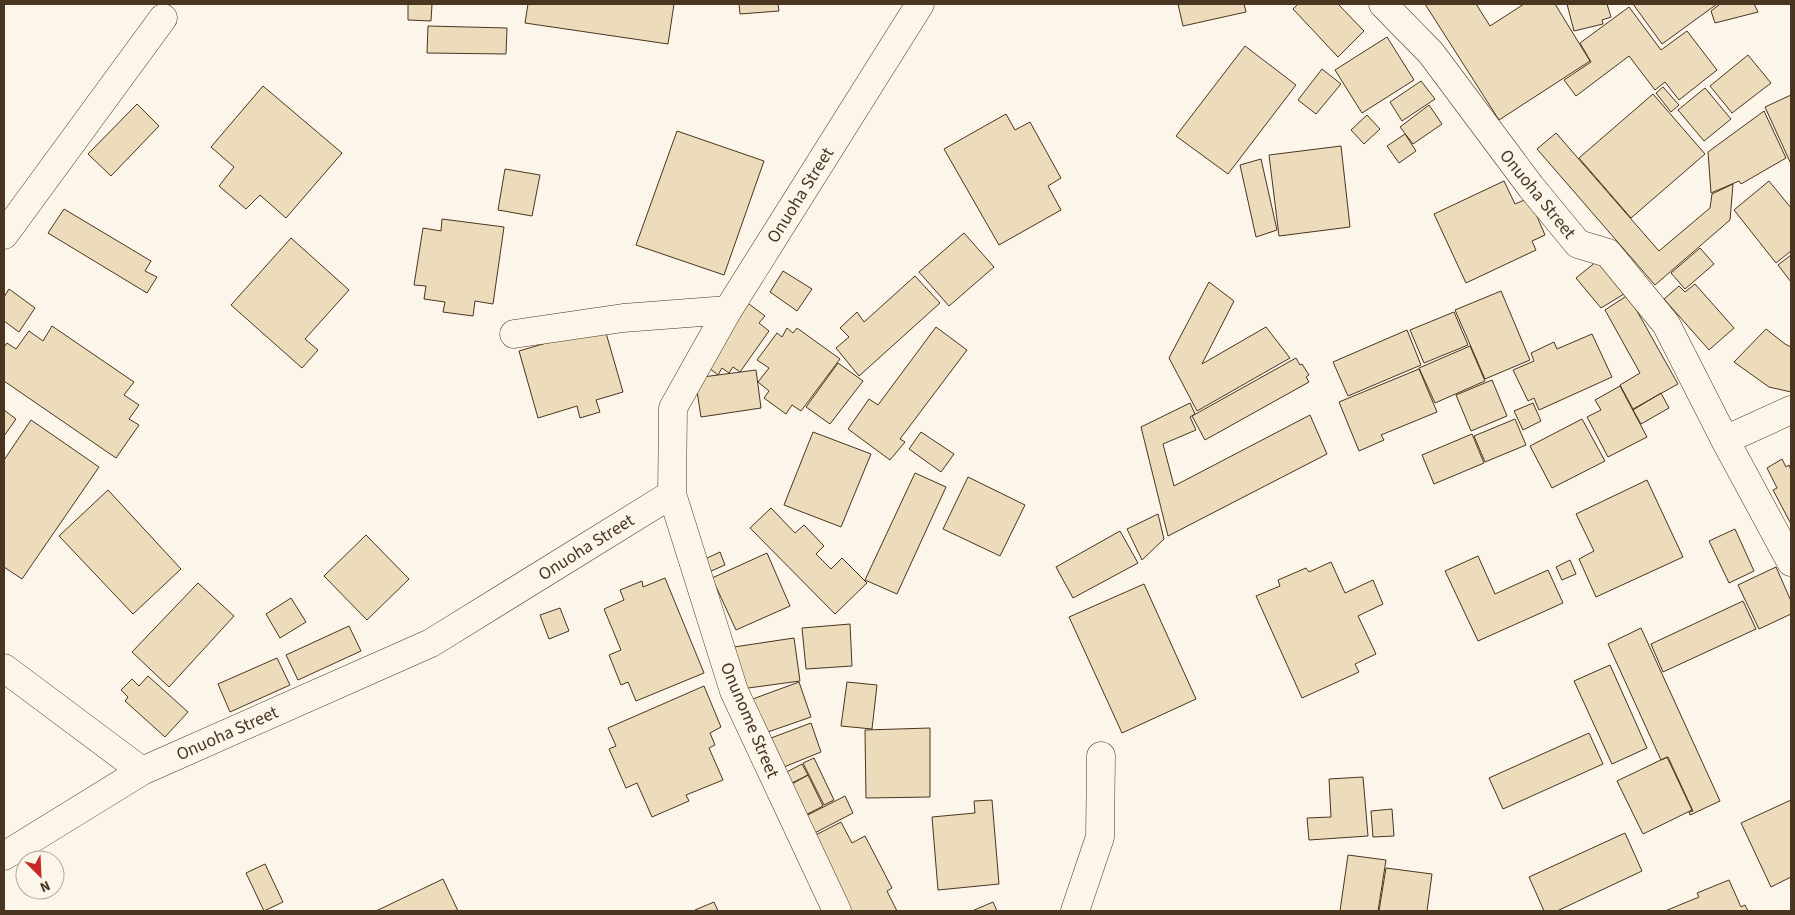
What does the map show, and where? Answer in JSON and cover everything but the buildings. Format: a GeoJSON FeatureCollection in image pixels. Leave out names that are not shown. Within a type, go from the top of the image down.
{"type":"FeatureCollection","features":[{"type":"Feature","properties":{"kind":"street","name":"Onuoha Street"},"geometry":{"type":"LineString","coordinates":[[4,856],[142,771],[431,642],[672,494],[673,408],[728,310],[920,4]]}},
{"type":"Feature","properties":{"kind":"street","name":"Onuoha Street"},"geometry":{"type":"LineString","coordinates":[[1383,4],[1432,54],[1531,187],[1578,244],[1608,253],[1666,324],[1725,440],[1791,562]]}},
{"type":"Feature","properties":{"kind":"street"},"geometry":{"type":"LineString","coordinates":[[4,235],[164,18]]}},
{"type":"Feature","properties":{"kind":"street"},"geometry":{"type":"LineString","coordinates":[[514,334],[623,318],[728,310]]}},
{"type":"Feature","properties":{"kind":"street"},"geometry":{"type":"LineString","coordinates":[[1725,440],[1791,410]]}},
{"type":"Feature","properties":{"kind":"street","name":"Onunome Street"},"geometry":{"type":"LineString","coordinates":[[672,494],[734,691],[837,911]]}},
{"type":"Feature","properties":{"kind":"street"},"geometry":{"type":"LineString","coordinates":[[4,668],[142,771]]}},
{"type":"Feature","properties":{"kind":"street"},"geometry":{"type":"LineString","coordinates":[[1075,911],[1100,836],[1101,756]]}}]}
